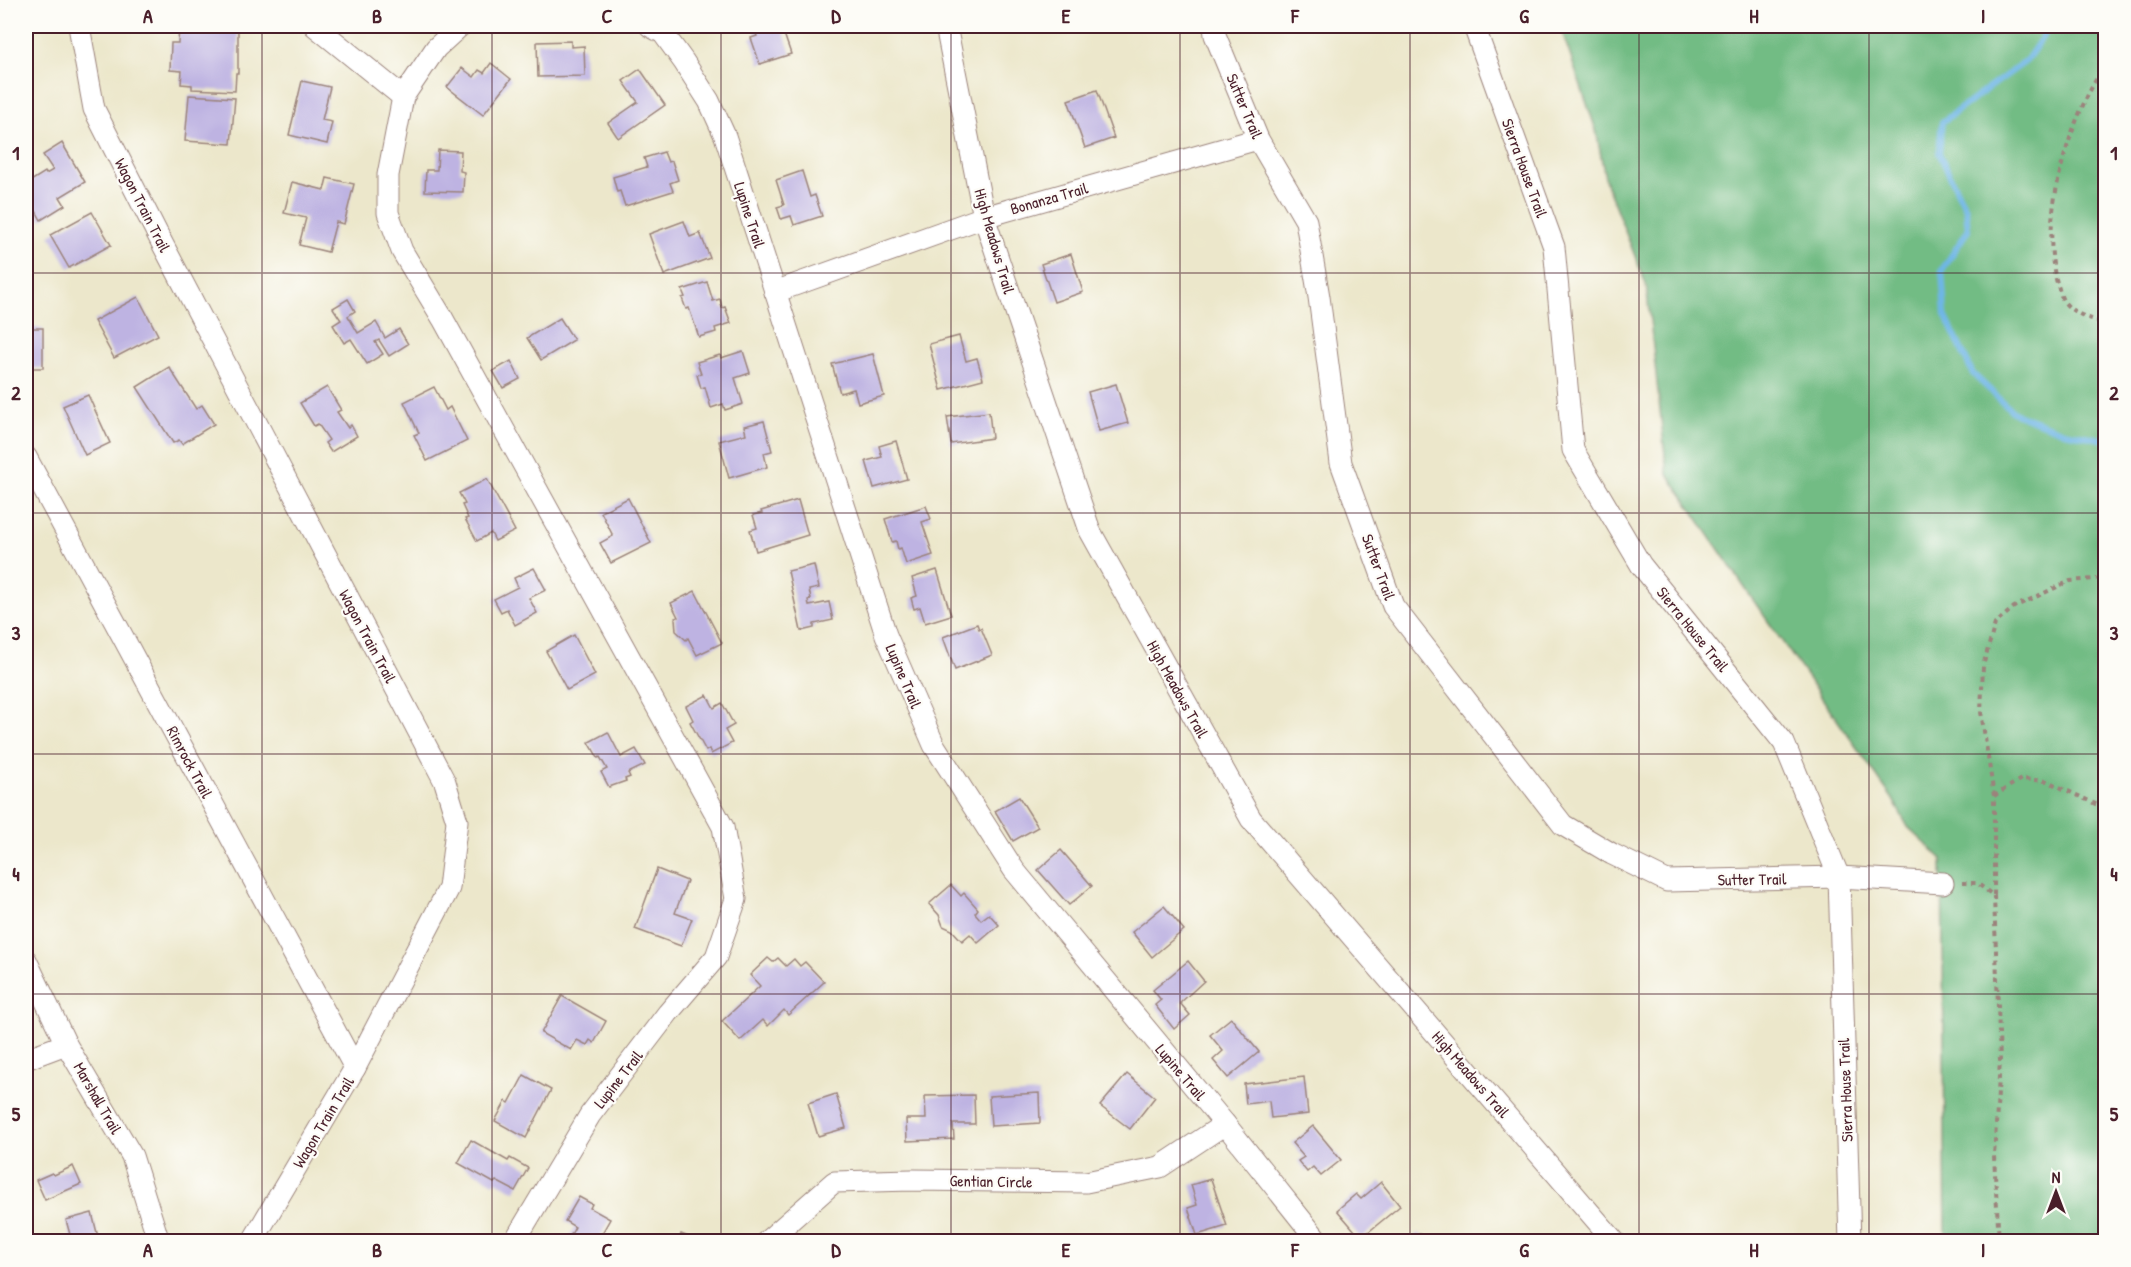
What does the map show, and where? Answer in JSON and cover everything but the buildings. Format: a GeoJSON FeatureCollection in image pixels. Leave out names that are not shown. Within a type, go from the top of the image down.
{"type":"FeatureCollection","features":[{"type":"Feature","properties":{"kind":"street","name":"Wagon Train Trail"},"geometry":{"type":"LineString","coordinates":[[79,26],[94,109],[167,253],[445,782],[458,820],[449,888],[355,1068],[252,1242]]}},
{"type":"Feature","properties":{"kind":"street"},"geometry":{"type":"LineString","coordinates":[[315,26],[403,97]]}},
{"type":"Feature","properties":{"kind":"street","name":"Lupine Trail"},"geometry":{"type":"LineString","coordinates":[[460,26],[436,48],[403,97],[388,175],[388,213],[402,251],[442,319],[723,827],[736,899],[716,957],[668,1013],[590,1115],[514,1242]]}},
{"type":"Feature","properties":{"kind":"street","name":"Lupine Trail"},"geometry":{"type":"LineString","coordinates":[[650,26],[663,33],[677,52],[709,101],[725,136],[886,634],[934,745],[1014,870],[1225,1124],[1319,1242]]}},
{"type":"Feature","properties":{"kind":"street","name":"High Meadows Trail"},"geometry":{"type":"LineString","coordinates":[[946,26],[984,217],[1090,531],[1251,819],[1615,1242]]}},
{"type":"Feature","properties":{"kind":"street","name":"Sutter Trail"},"geometry":{"type":"LineString","coordinates":[[1214,26],[1215,35],[1258,139],[1306,221],[1319,297],[1341,463],[1393,606],[1563,825],[1612,854],[1667,881],[1839,877],[1943,883]]}},
{"type":"Feature","properties":{"kind":"street","name":"Sierra House Trail"},"geometry":{"type":"LineString","coordinates":[[1474,26],[1554,247],[1574,450],[1641,565],[1784,743],[1839,877],[1850,1242]]}},
{"type":"Feature","properties":{"kind":"street","name":"Bonanza Trail"},"geometry":{"type":"LineString","coordinates":[[775,292],[984,217],[1258,139]]}},
{"type":"Feature","properties":{"kind":"street","name":"Rimrock Trail"},"geometry":{"type":"LineString","coordinates":[[26,457],[355,1068]]}},
{"type":"Feature","properties":{"kind":"street","name":"Marshall Trail"},"geometry":{"type":"LineString","coordinates":[[26,960],[66,1044],[132,1156],[159,1242]]}},
{"type":"Feature","properties":{"kind":"street"},"geometry":{"type":"LineString","coordinates":[[26,1059],[66,1044]]}},
{"type":"Feature","properties":{"kind":"street","name":"Gentian Circle"},"geometry":{"type":"LineString","coordinates":[[766,1242],[834,1182],[912,1180],[1086,1182],[1160,1167],[1225,1124]]}},
{"type":"Feature","properties":{"kind":"path"},"geometry":{"type":"LineString","coordinates":[[2106,64],[2079,115],[2058,177],[2051,244],[2054,273],[2064,303],[2085,318],[2106,322]]}},
{"type":"Feature","properties":{"kind":"path"},"geometry":{"type":"LineString","coordinates":[[1999,1242],[1994,1156],[2000,1061],[1994,896],[1994,796],[1981,712],[1983,666],[1995,624],[2014,607],[2070,581],[2106,578]]}},
{"type":"Feature","properties":{"kind":"path"},"geometry":{"type":"LineString","coordinates":[[1994,796],[2021,779],[2047,781],[2106,809]]}},
{"type":"Feature","properties":{"kind":"path"},"geometry":{"type":"LineString","coordinates":[[1943,883],[1977,883],[1994,896]]}},
{"type":"Feature","properties":{"kind":"path"},"geometry":{"type":"LineString","coordinates":[[1998,1234],[2014,1242]]}},
{"type":"Feature","properties":{"kind":"green space"},"geometry":{"type":"Polygon","coordinates":[[[1560,26],[2105,26],[2105,1241],[1946,1241],[1942,859],[1908,827],[1892,798],[1667,473],[1646,284],[1606,183],[1596,130],[1560,26]]]}},
{"type":"Feature","properties":{"kind":"waterway"},"geometry":{"type":"LineString","coordinates":[[2050,26],[2026,61],[1942,122],[1939,153],[1966,209],[1968,230],[1942,270],[1945,315],[1973,374],[2014,413],[2064,432],[2106,440]]}}]}
